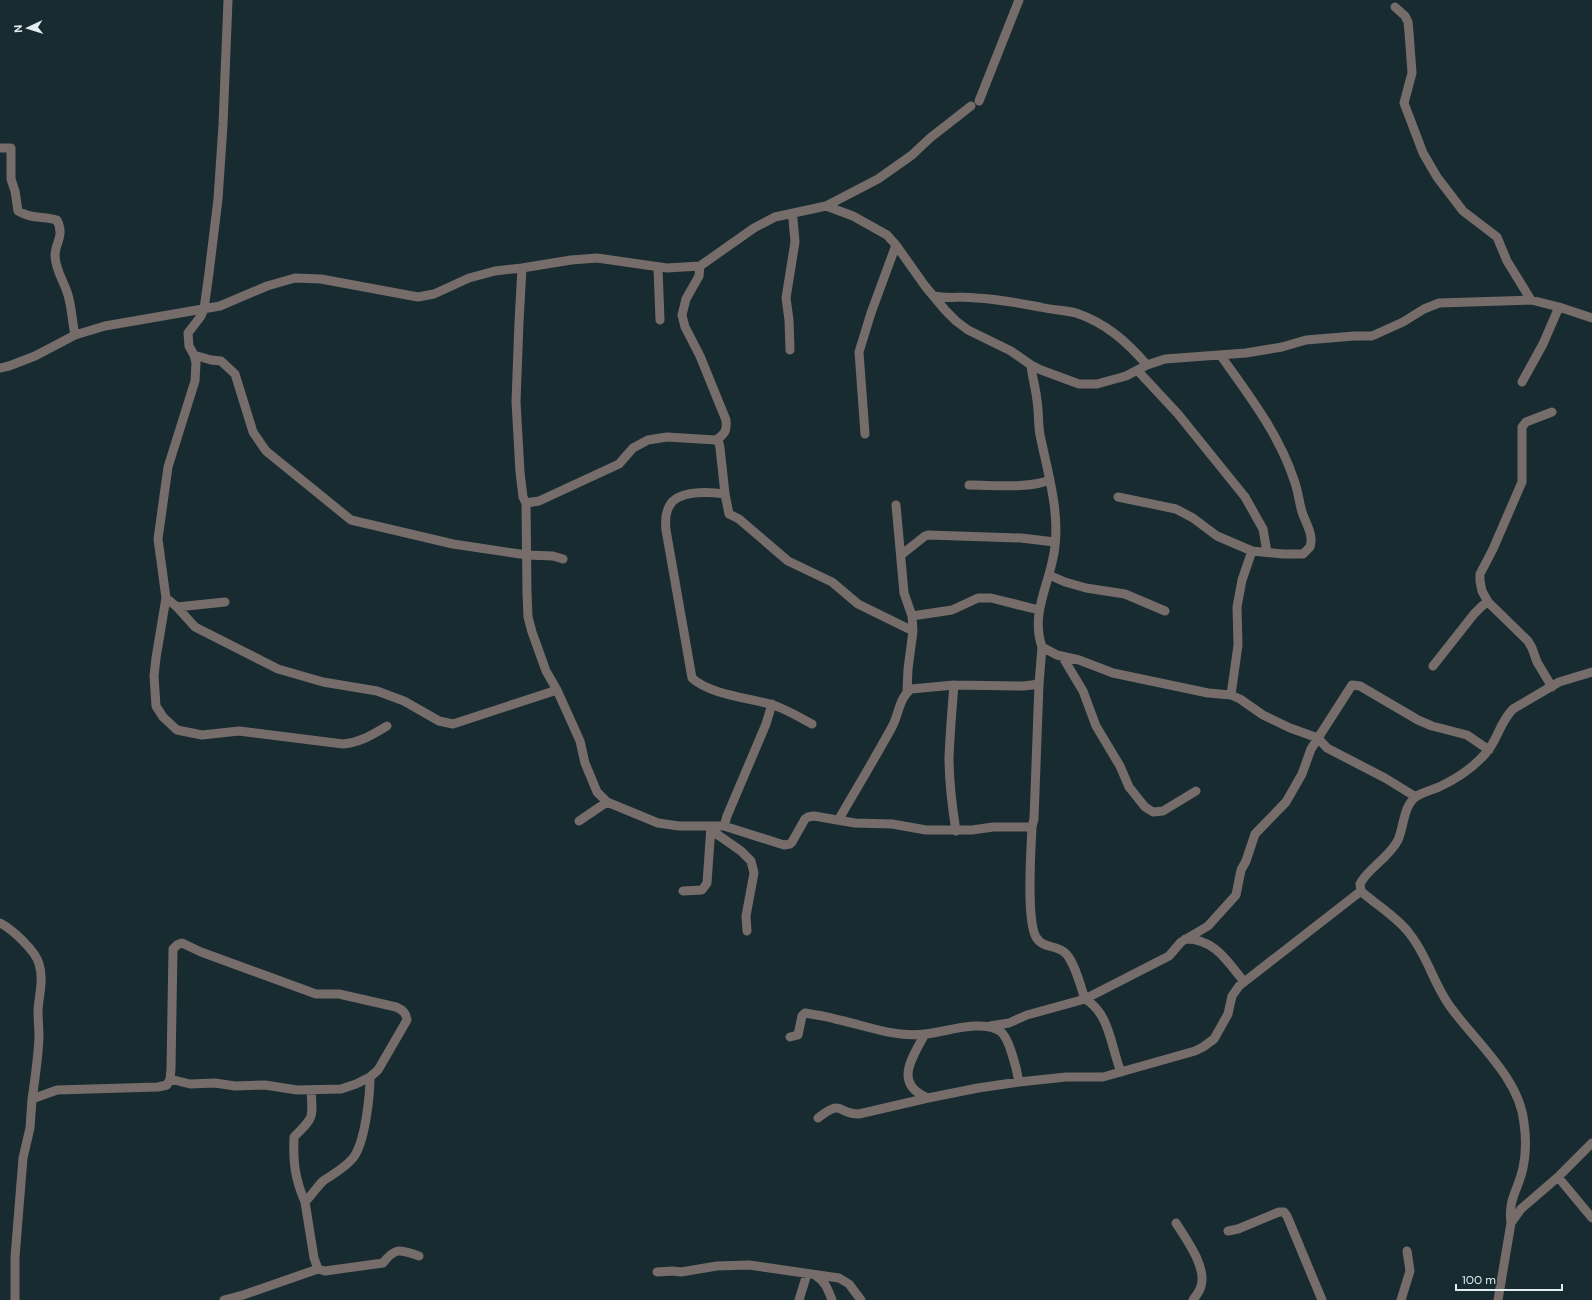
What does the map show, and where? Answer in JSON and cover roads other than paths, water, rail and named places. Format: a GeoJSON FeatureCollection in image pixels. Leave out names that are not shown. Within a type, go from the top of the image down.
{"type":"FeatureCollection","features":[{"type":"Feature","properties":{"kind":"street"},"geometry":{"type":"LineString","coordinates":[[228,0],[223,133],[218,199],[204,309],[201,316],[188,332],[189,346],[196,363],[195,381],[168,467],[158,539],[166,598],[154,676],[156,706],[163,717],[177,730],[202,735],[239,731],[343,744],[355,743],[364,740],[387,726]]}},
{"type":"Feature","properties":{"kind":"street"},"geometry":{"type":"LineString","coordinates":[[0,368],[35,356],[74,335],[105,326],[220,306],[267,286],[295,278],[321,279],[418,297],[434,294],[481,274],[571,260],[597,258],[658,268],[700,266],[754,228],[775,217],[826,206],[878,179],[912,155],[930,138],[975,103],[1019,0]]}},
{"type":"Feature","properties":{"kind":"street"},"geometry":{"type":"LineString","coordinates":[[1395,7],[1403,12],[1408,22],[1412,73],[1404,103],[1423,153],[1437,177],[1463,211],[1497,237],[1507,261],[1530,300]]}},
{"type":"Feature","properties":{"kind":"street"},"geometry":{"type":"LineString","coordinates":[[0,148],[11,148],[11,179],[15,191],[18,211],[27,216],[40,218],[45,217],[57,220],[60,227],[60,238],[55,256],[59,276],[68,295],[74,335]]}},
{"type":"Feature","properties":{"kind":"street"},"geometry":{"type":"LineString","coordinates":[[826,206],[853,216],[880,230],[891,238],[918,277],[956,321],[968,330],[1011,351],[1031,365],[1065,379],[1086,385],[1117,379],[1155,362],[1179,357],[1221,356],[1282,347],[1306,340],[1372,336],[1403,322],[1424,309],[1439,303],[1530,300],[1559,307],[1592,318]]}},
{"type":"Feature","properties":{"kind":"street"},"geometry":{"type":"LineString","coordinates":[[790,214],[793,219],[795,242],[786,298],[789,320],[790,350]]}},
{"type":"Feature","properties":{"kind":"street"},"geometry":{"type":"LineString","coordinates":[[865,434],[859,352],[870,313],[896,244]]}},
{"type":"Feature","properties":{"kind":"street"},"geometry":{"type":"LineString","coordinates":[[526,503],[538,501],[619,464],[633,448],[648,440],[666,437],[716,440],[727,430],[726,420],[700,356],[685,327],[682,315],[686,299],[699,276],[700,266]]}},
{"type":"Feature","properties":{"kind":"street"},"geometry":{"type":"LineString","coordinates":[[522,268],[518,322],[516,402],[520,472],[523,497],[526,503],[528,617],[546,671],[557,690],[580,741],[585,763],[597,792],[607,802],[658,823],[711,828],[724,826],[784,845],[790,844],[808,817],[814,816],[839,819],[855,823],[892,824],[926,830],[956,831],[993,827],[1032,827]]}},
{"type":"Feature","properties":{"kind":"street"},"geometry":{"type":"LineString","coordinates":[[658,268],[660,320]]}},
{"type":"Feature","properties":{"kind":"street"},"geometry":{"type":"LineString","coordinates":[[934,296],[949,299],[974,298],[1003,300],[1077,313],[1119,335],[1132,347],[1147,365]]}},
{"type":"Feature","properties":{"kind":"street"},"geometry":{"type":"LineString","coordinates":[[1522,382],[1543,344],[1559,307]]}},
{"type":"Feature","properties":{"kind":"street"},"geometry":{"type":"LineString","coordinates":[[194,355],[221,361],[234,374],[253,432],[266,451],[351,520],[453,544],[527,555],[553,556],[563,560]]}},
{"type":"Feature","properties":{"kind":"street"},"geometry":{"type":"LineString","coordinates":[[1118,496],[1176,509],[1193,518],[1218,536],[1252,551],[1303,554],[1310,547],[1311,535],[1302,512],[1294,480],[1282,451],[1252,399],[1221,356]]}},
{"type":"Feature","properties":{"kind":"street"},"geometry":{"type":"LineString","coordinates":[[1031,365],[1037,400],[1040,432],[1054,501],[1055,542],[1054,557],[1039,610],[1038,632],[1042,647],[1039,684],[1034,819],[1032,827],[1030,892],[1032,928],[1039,941],[1045,945],[1065,952],[1076,970],[1085,999],[1093,1004],[1100,1013],[1111,1040],[1115,1059],[1121,1072]]}},
{"type":"Feature","properties":{"kind":"street"},"geometry":{"type":"LineString","coordinates":[[1138,370],[1178,414],[1245,497],[1263,529],[1267,552]]}},
{"type":"Feature","properties":{"kind":"street"},"geometry":{"type":"LineString","coordinates":[[1552,412],[1526,422],[1522,427],[1522,482],[1499,536],[1480,574],[1480,586],[1488,602],[1528,641],[1537,662],[1552,687]]}},
{"type":"Feature","properties":{"kind":"street"},"geometry":{"type":"LineString","coordinates":[[716,440],[719,443],[720,448],[725,494],[729,514],[739,519],[788,561],[832,582],[858,604],[914,631]]}},
{"type":"Feature","properties":{"kind":"street"},"geometry":{"type":"LineString","coordinates":[[969,485],[1021,485],[1043,483],[1050,480]]}},
{"type":"Feature","properties":{"kind":"street"},"geometry":{"type":"LineString","coordinates":[[725,494],[710,492],[684,496],[673,502],[668,509],[666,530],[690,663],[690,674],[698,684],[734,696],[772,704],[812,724]]}},
{"type":"Feature","properties":{"kind":"street"},"geometry":{"type":"LineString","coordinates":[[896,505],[904,593],[912,616],[914,631],[908,669],[907,692]]}},
{"type":"Feature","properties":{"kind":"street"},"geometry":{"type":"LineString","coordinates":[[901,555],[928,535],[1021,538],[1055,542]]}},
{"type":"Feature","properties":{"kind":"street"},"geometry":{"type":"LineString","coordinates":[[1230,695],[1238,645],[1237,606],[1242,580],[1252,551]]}},
{"type":"Feature","properties":{"kind":"street"},"geometry":{"type":"LineString","coordinates":[[1049,575],[1065,582],[1086,588],[1125,594],[1165,611]]}},
{"type":"Feature","properties":{"kind":"street"},"geometry":{"type":"LineString","coordinates":[[166,598],[177,607],[195,627],[278,669],[322,682],[377,690],[404,701],[439,721],[453,724],[557,690]]}},
{"type":"Feature","properties":{"kind":"street"},"geometry":{"type":"LineString","coordinates":[[912,616],[952,610],[978,598],[991,598],[1039,610]]}},
{"type":"Feature","properties":{"kind":"street"},"geometry":{"type":"LineString","coordinates":[[177,607],[225,602]]}},
{"type":"Feature","properties":{"kind":"street"},"geometry":{"type":"LineString","coordinates":[[1433,666],[1474,614],[1488,602]]}},
{"type":"Feature","properties":{"kind":"street"},"geometry":{"type":"LineString","coordinates":[[1042,647],[1048,651],[1078,660],[1112,673],[1208,693],[1230,695],[1240,699],[1263,715],[1290,728],[1318,738],[1327,748],[1385,778],[1416,797]]}},
{"type":"Feature","properties":{"kind":"street"},"geometry":{"type":"LineString","coordinates":[[1062,656],[1083,692],[1096,726],[1120,766],[1129,787],[1145,807],[1153,812],[1163,810],[1196,791]]}},
{"type":"Feature","properties":{"kind":"street"},"geometry":{"type":"LineString","coordinates":[[1498,1300],[1511,1223],[1509,1213],[1510,1202],[1523,1167],[1525,1136],[1524,1121],[1519,1104],[1510,1081],[1479,1041],[1452,1010],[1421,949],[1408,931],[1361,891],[1361,881],[1393,849],[1403,830],[1408,809],[1412,800],[1462,774],[1472,767],[1489,750],[1498,729],[1507,715],[1518,706],[1559,682],[1592,672]]}},
{"type":"Feature","properties":{"kind":"street"},"geometry":{"type":"LineString","coordinates":[[839,819],[893,725],[902,699],[911,689],[954,685],[1024,686],[1039,684]]}},
{"type":"Feature","properties":{"kind":"street"},"geometry":{"type":"LineString","coordinates":[[790,1037],[798,1035],[802,1016],[805,1013],[836,1019],[877,1030],[906,1035],[925,1034],[964,1027],[990,1026],[1009,1023],[1027,1015],[1085,999],[1169,956],[1185,939],[1208,926],[1236,895],[1241,870],[1249,853],[1255,834],[1286,802],[1302,774],[1311,749],[1350,686],[1355,684],[1418,720],[1432,726],[1467,735],[1489,750]]}},
{"type":"Feature","properties":{"kind":"street"},"geometry":{"type":"LineString","coordinates":[[954,685],[950,726],[949,759],[951,800],[956,831]]}},
{"type":"Feature","properties":{"kind":"street"},"geometry":{"type":"LineString","coordinates":[[724,826],[766,724],[772,704]]}},
{"type":"Feature","properties":{"kind":"street"},"geometry":{"type":"LineString","coordinates":[[579,821],[607,802]]}},
{"type":"Feature","properties":{"kind":"street"},"geometry":{"type":"LineString","coordinates":[[683,892],[702,890],[707,883],[711,828]]}},
{"type":"Feature","properties":{"kind":"street"},"geometry":{"type":"LineString","coordinates":[[711,828],[752,861],[754,873],[746,916],[747,931]]}},
{"type":"Feature","properties":{"kind":"street"},"geometry":{"type":"LineString","coordinates":[[818,1118],[834,1108],[842,1109],[853,1114],[859,1114],[978,1088],[1066,1077],[1096,1078],[1195,1051],[1204,1047],[1216,1035],[1230,1011],[1232,996],[1239,986],[1361,891]]}},
{"type":"Feature","properties":{"kind":"street"},"geometry":{"type":"LineString","coordinates":[[0,923],[18,936],[37,958],[40,965],[41,984],[38,1009],[39,1038],[30,1128],[23,1158],[15,1257],[16,1300]]}},
{"type":"Feature","properties":{"kind":"street"},"geometry":{"type":"LineString","coordinates":[[1185,939],[1201,941],[1211,945],[1221,953],[1244,982]]}},
{"type":"Feature","properties":{"kind":"street"},"geometry":{"type":"LineString","coordinates":[[32,1099],[57,1090],[158,1087],[167,1085],[170,1079],[171,1069],[173,950],[177,945],[182,943],[201,952],[316,994],[339,994],[403,1010],[407,1020],[378,1070],[370,1077],[341,1089],[297,1090],[265,1085],[235,1086],[215,1083],[190,1084],[170,1079]]}},
{"type":"Feature","properties":{"kind":"street"},"geometry":{"type":"LineString","coordinates":[[990,1026],[1001,1032],[1006,1038],[1019,1082]]}},
{"type":"Feature","properties":{"kind":"street"},"geometry":{"type":"LineString","coordinates":[[925,1034],[912,1058],[908,1071],[908,1080],[910,1085],[920,1094],[928,1098]]}},
{"type":"Feature","properties":{"kind":"street"},"geometry":{"type":"LineString","coordinates":[[305,1202],[323,1181],[334,1175],[353,1158],[358,1149],[368,1109],[370,1077]]}},
{"type":"Feature","properties":{"kind":"street"},"geometry":{"type":"LineString","coordinates":[[311,1090],[311,1120],[294,1137],[293,1156],[298,1185],[305,1202],[314,1258],[318,1269]]}},
{"type":"Feature","properties":{"kind":"street"},"geometry":{"type":"LineString","coordinates":[[1511,1223],[1522,1209],[1558,1177],[1592,1143]]}},
{"type":"Feature","properties":{"kind":"street"},"geometry":{"type":"LineString","coordinates":[[1558,1177],[1592,1218]]}},
{"type":"Feature","properties":{"kind":"street"},"geometry":{"type":"LineString","coordinates":[[1228,1231],[1238,1229],[1279,1212],[1284,1212],[1322,1300]]}},
{"type":"Feature","properties":{"kind":"street"},"geometry":{"type":"LineString","coordinates":[[1176,1223],[1189,1243],[1199,1264],[1202,1279],[1201,1287],[1194,1300]]}},
{"type":"Feature","properties":{"kind":"street"},"geometry":{"type":"LineString","coordinates":[[224,1300],[243,1295],[318,1269],[325,1271],[383,1263],[389,1255],[396,1250],[403,1250],[419,1256]]}},
{"type":"Feature","properties":{"kind":"street"},"geometry":{"type":"LineString","coordinates":[[1401,1300],[1410,1271],[1407,1251]]}},
{"type":"Feature","properties":{"kind":"street"},"geometry":{"type":"LineString","coordinates":[[657,1272],[681,1272],[733,1265],[839,1278],[849,1284],[861,1300]]}},
{"type":"Feature","properties":{"kind":"street"},"geometry":{"type":"LineString","coordinates":[[799,1300],[812,1275]]}},
{"type":"Feature","properties":{"kind":"street"},"geometry":{"type":"LineString","coordinates":[[812,1275],[822,1280],[828,1288],[832,1300]]}}]}
